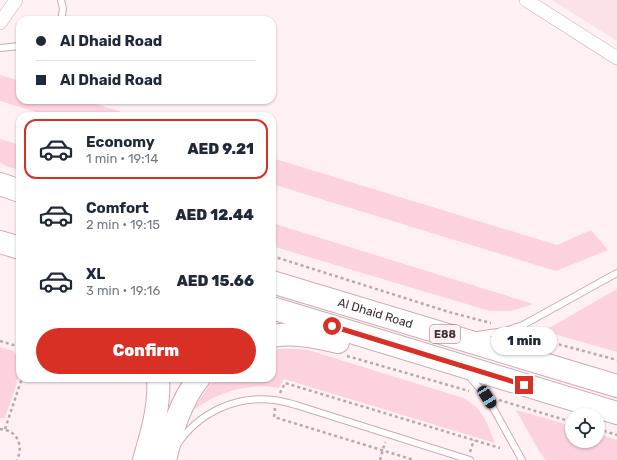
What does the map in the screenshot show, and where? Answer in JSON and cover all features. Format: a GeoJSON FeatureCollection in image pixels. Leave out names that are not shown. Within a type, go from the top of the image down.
{"type":"FeatureCollection","features":[{"type":"Feature","properties":{"kind":"highway"},"geometry":{"type":"LineString","coordinates":[[0,184],[16,189]]}},
{"type":"Feature","properties":{"kind":"highway"},"geometry":{"type":"LineString","coordinates":[[0,200],[16,205]]}},
{"type":"Feature","properties":{"kind":"highway"},"geometry":{"type":"LineString","coordinates":[[0,226],[16,231]]}},
{"type":"Feature","properties":{"kind":"highway"},"geometry":{"type":"LineString","coordinates":[[0,242],[16,247]]}},
{"type":"Feature","properties":{"kind":"highway","name":"Al Dhaid Road"},"geometry":{"type":"LineString","coordinates":[[276,283],[617,386]]}},
{"type":"Feature","properties":{"kind":"highway","name":"E88"},"geometry":{"type":"LineString","coordinates":[[276,309],[617,413]]}},
{"type":"Feature","properties":{"kind":"highway"},"geometry":{"type":"LineString","coordinates":[[276,335],[283,334],[310,336],[366,348],[406,349]]}},
{"type":"Feature","properties":{"kind":"highway"},"geometry":{"type":"LineString","coordinates":[[144,460],[154,425],[158,401],[158,382]]}},
{"type":"Feature","properties":{"kind":"highway"},"geometry":{"type":"LineString","coordinates":[[165,460],[170,438],[181,408],[187,395],[196,382]]}},
{"type":"Feature","properties":{"kind":"street"},"geometry":{"type":"LineString","coordinates":[[0,23],[16,0]]}},
{"type":"Feature","properties":{"kind":"street"},"geometry":{"type":"LineString","coordinates":[[526,0],[617,58]]}},
{"type":"Feature","properties":{"kind":"lane"},"geometry":{"type":"LineString","coordinates":[[61,0],[63,9],[62,16]]}},
{"type":"Feature","properties":{"kind":"lane"},"geometry":{"type":"LineString","coordinates":[[0,48],[16,46]]}},
{"type":"Feature","properties":{"kind":"lane"},"geometry":{"type":"LineString","coordinates":[[436,331],[467,335],[482,335],[523,325],[617,273]]}},
{"type":"Feature","properties":{"kind":"lane"},"geometry":{"type":"LineString","coordinates":[[455,363],[478,385],[487,397],[522,460]]}},
{"type":"Feature","properties":{"kind":"lane"},"geometry":{"type":"LineString","coordinates":[[168,460],[180,441],[194,425],[212,412],[232,403],[253,399],[274,400],[296,405],[470,460]]}},
{"type":"Feature","properties":{"kind":"path"},"geometry":{"type":"LineString","coordinates":[[276,257],[449,312],[489,322],[505,330],[617,360]]}},
{"type":"Feature","properties":{"kind":"path"},"geometry":{"type":"LineString","coordinates":[[0,341],[16,346]]}},
{"type":"Feature","properties":{"kind":"path"},"geometry":{"type":"LineString","coordinates":[[347,355],[565,420]]}},
{"type":"Feature","properties":{"kind":"path"},"geometry":{"type":"LineString","coordinates":[[5,429],[21,382]]}},
{"type":"Feature","properties":{"kind":"path"},"geometry":{"type":"LineString","coordinates":[[276,392],[280,393],[285,382],[500,448]]}},
{"type":"Feature","properties":{"kind":"path"},"geometry":{"type":"LineString","coordinates":[[272,407],[276,409],[274,417],[414,460]]}},
{"type":"Feature","properties":{"kind":"path"},"geometry":{"type":"LineString","coordinates":[[0,428],[5,429],[16,436],[20,448],[17,460]]}},
{"type":"Feature","properties":{"kind":"path"},"geometry":{"type":"LineString","coordinates":[[605,431],[617,435]]}},
{"type":"Feature","properties":{"kind":"path"},"geometry":{"type":"LineString","coordinates":[[380,460],[388,434]]}},
{"type":"Feature","properties":{"kind":"shaded area"},"geometry":{"type":"Polygon","coordinates":[[[552,0],[617,0],[617,41],[552,0]]]}},
{"type":"Feature","properties":{"kind":"shaded area"},"geometry":{"type":"Polygon","coordinates":[[[0,75],[16,80],[16,104],[96,104],[122,112],[36,112],[0,101],[0,75]]]}},
{"type":"Feature","properties":{"kind":"shaded area"},"geometry":{"type":"Polygon","coordinates":[[[0,139],[16,144],[16,169],[8,167],[0,162],[0,139]]]}},
{"type":"Feature","properties":{"kind":"shaded area"},"geometry":{"type":"Polygon","coordinates":[[[276,159],[557,245],[591,230],[608,250],[556,271],[276,185],[276,159]]]}},
{"type":"Feature","properties":{"kind":"shaded area"},"geometry":{"type":"Polygon","coordinates":[[[276,224],[533,304],[511,311],[490,311],[276,247],[276,224]]]}},
{"type":"Feature","properties":{"kind":"shaded area"},"geometry":{"type":"Polygon","coordinates":[[[617,289],[617,352],[544,331],[617,289]]]}},
{"type":"Feature","properties":{"kind":"shaded area"},"geometry":{"type":"Polygon","coordinates":[[[0,347],[14,351],[16,355],[17,382],[5,418],[0,418],[0,347]]]}},
{"type":"Feature","properties":{"kind":"shaded area"},"geometry":{"type":"Polygon","coordinates":[[[276,350],[308,350],[463,398],[480,411],[487,423],[495,443],[284,379],[279,388],[256,387],[234,390],[213,398],[193,410],[212,382],[276,382],[276,350]]]}},
{"type":"Feature","properties":{"kind":"shaded area"},"geometry":{"type":"Polygon","coordinates":[[[516,410],[565,424],[565,448],[605,448],[605,436],[617,440],[617,460],[546,460],[539,451],[516,410]]]}},
{"type":"Feature","properties":{"kind":"route"},"geometry":{"type":"LineString","coordinates":[[332,326],[524,385]]}}]}
